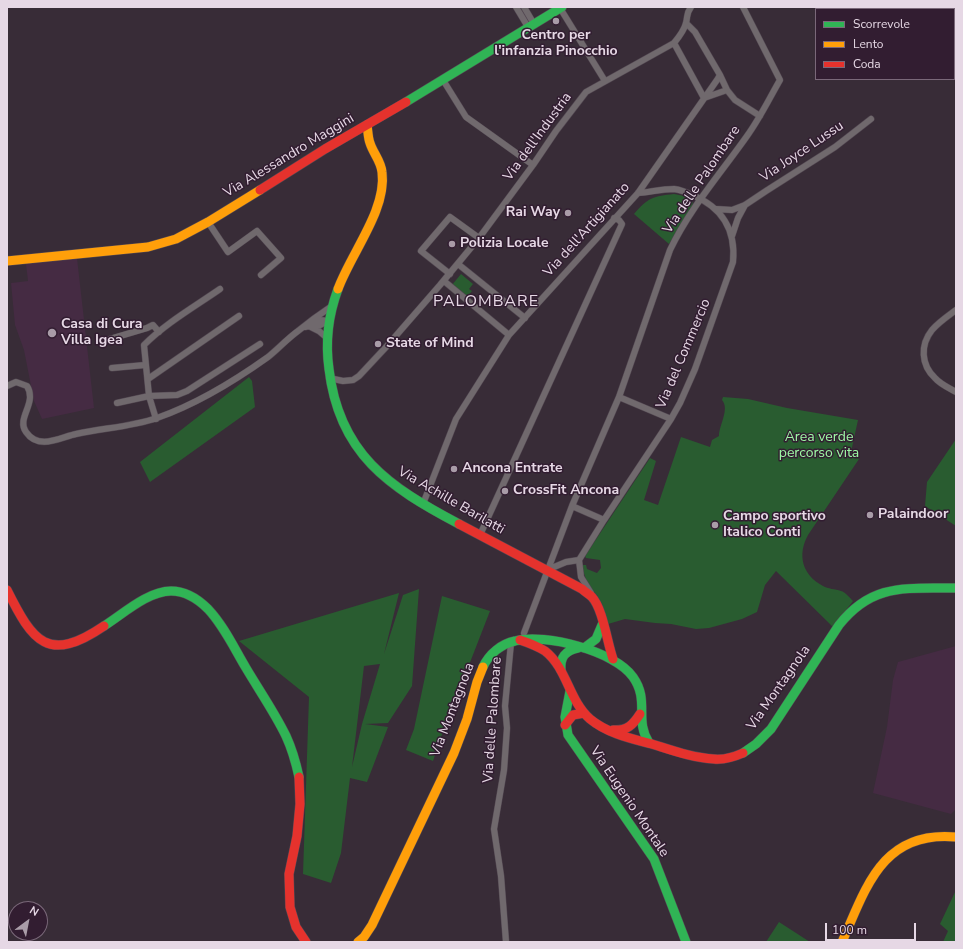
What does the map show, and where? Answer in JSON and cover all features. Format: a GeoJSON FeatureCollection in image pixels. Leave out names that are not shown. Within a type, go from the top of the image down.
{"type":"FeatureCollection","features":[{"type":"Feature","properties":{"kind":"main road","name":"Via Alessandro Maggini"},"geometry":{"type":"LineString","coordinates":[[7,261],[148,247],[176,238],[208,222],[289,171],[561,8]]}},
{"type":"Feature","properties":{"kind":"main road","name":"Via Achille Barilatti"},"geometry":{"type":"LineString","coordinates":[[367,125],[371,144],[380,162],[383,186],[379,204],[348,264],[332,306],[326,337],[329,378],[339,411],[352,440],[383,477],[397,488],[423,504],[582,589],[592,597]]}},
{"type":"Feature","properties":{"kind":"main road","name":"Via Achille Barilatti"},"geometry":{"type":"LineString","coordinates":[[357,131],[371,144]]}},
{"type":"Feature","properties":{"kind":"main road","name":"Via Montagnola"},"geometry":{"type":"LineString","coordinates":[[358,942],[364,937],[372,925],[443,775],[467,720],[484,665],[495,651],[518,639],[536,646],[547,653],[562,672],[570,691],[584,713],[597,724],[609,730],[622,736],[694,756],[710,759],[724,759],[737,756],[750,749],[771,729],[839,625],[851,610],[863,601],[877,593],[902,589],[956,588]]}},
{"type":"Feature","properties":{"kind":"main road"},"geometry":{"type":"LineString","coordinates":[[7,590],[26,624],[34,634],[46,642],[58,646],[76,644],[148,597],[161,592],[176,591],[186,594],[202,603],[211,612],[222,627],[286,736],[294,756],[300,790],[300,817],[289,874],[290,907],[296,927],[306,942]]}},
{"type":"Feature","properties":{"kind":"main road"},"geometry":{"type":"LineString","coordinates":[[592,597],[599,608],[602,625],[613,659]]}},
{"type":"Feature","properties":{"kind":"main road"},"geometry":{"type":"LineString","coordinates":[[562,672],[561,661],[563,655],[567,651],[582,648],[596,639],[602,625]]}},
{"type":"Feature","properties":{"kind":"main road"},"geometry":{"type":"LineString","coordinates":[[518,639],[544,640],[594,650],[613,659],[628,670],[639,688],[642,706],[640,714],[642,732],[649,743]]}},
{"type":"Feature","properties":{"kind":"main road","name":"Via Eugenio Montale"},"geometry":{"type":"LineString","coordinates":[[570,691],[565,712],[565,725],[570,740],[654,859],[686,942]]}},
{"type":"Feature","properties":{"kind":"main road"},"geometry":{"type":"LineString","coordinates":[[565,725],[573,715],[584,713]]}},
{"type":"Feature","properties":{"kind":"main road"},"geometry":{"type":"LineString","coordinates":[[609,730],[623,730],[628,728],[640,714]]}},
{"type":"Feature","properties":{"kind":"main road"},"geometry":{"type":"LineString","coordinates":[[842,942],[864,890],[875,872],[887,858],[899,848],[916,840],[933,835],[953,835]]}},
{"type":"Feature","properties":{"kind":"street"},"geometry":{"type":"LineString","coordinates":[[516,7],[531,26]]}},
{"type":"Feature","properties":{"kind":"street"},"geometry":{"type":"LineString","coordinates":[[524,7],[531,26]]}},
{"type":"Feature","properties":{"kind":"street"},"geometry":{"type":"LineString","coordinates":[[691,7],[687,12],[686,23],[682,32],[674,43],[704,98],[727,90]]}},
{"type":"Feature","properties":{"kind":"street","name":"Via delle Palombare"},"geometry":{"type":"LineString","coordinates":[[506,942],[501,876],[494,828],[504,770],[507,728],[505,706],[518,639],[572,506],[619,397],[676,236],[701,198],[747,136],[780,80],[743,7]]}},
{"type":"Feature","properties":{"kind":"street"},"geometry":{"type":"LineString","coordinates":[[561,8],[605,81]]}},
{"type":"Feature","properties":{"kind":"street"},"geometry":{"type":"LineString","coordinates":[[686,23],[696,32],[727,90],[735,100],[760,116]]}},
{"type":"Feature","properties":{"kind":"street","name":"Via dell'Industria"},"geometry":{"type":"LineString","coordinates":[[329,378],[343,381],[353,380],[359,376],[387,346],[450,274],[479,238],[586,92],[674,43]]}},
{"type":"Feature","properties":{"kind":"street","name":"Via dell'Artigianato"},"geometry":{"type":"LineString","coordinates":[[423,504],[456,419],[509,335],[638,193],[720,75]]}},
{"type":"Feature","properties":{"kind":"street"},"geometry":{"type":"LineString","coordinates":[[443,80],[466,117],[533,165]]}},
{"type":"Feature","properties":{"kind":"street","name":"Via Joyce Lussu"},"geometry":{"type":"LineString","coordinates":[[716,209],[732,210],[746,205],[835,147],[871,119]]}},
{"type":"Feature","properties":{"kind":"street","name":"Via del Commercio"},"geometry":{"type":"LineString","coordinates":[[579,560],[680,403],[695,369],[733,262],[734,251],[732,236],[725,220],[716,209],[701,198],[675,189],[638,193]]}},
{"type":"Feature","properties":{"kind":"street","name":"Via Joyce Lussu"},"geometry":{"type":"LineString","coordinates":[[732,236],[738,218],[746,205]]}},
{"type":"Feature","properties":{"kind":"street"},"geometry":{"type":"LineString","coordinates":[[725,220],[732,210]]}},
{"type":"Feature","properties":{"kind":"street"},"geometry":{"type":"LineString","coordinates":[[450,274],[421,251],[450,217],[479,238]]}},
{"type":"Feature","properties":{"kind":"street"},"geometry":{"type":"LineString","coordinates":[[480,535],[622,224],[619,220],[614,218]]}},
{"type":"Feature","properties":{"kind":"street"},"geometry":{"type":"LineString","coordinates":[[725,220],[738,218]]}},
{"type":"Feature","properties":{"kind":"street"},"geometry":{"type":"LineString","coordinates":[[208,222],[228,252],[258,231],[281,258],[261,275]]}},
{"type":"Feature","properties":{"kind":"street"},"geometry":{"type":"LineString","coordinates":[[458,264],[525,318]]}},
{"type":"Feature","properties":{"kind":"street"},"geometry":{"type":"LineString","coordinates":[[444,281],[509,335]]}},
{"type":"Feature","properties":{"kind":"street"},"geometry":{"type":"LineString","coordinates":[[156,419],[149,396],[144,345],[152,336],[220,289]]}},
{"type":"Feature","properties":{"kind":"street"},"geometry":{"type":"LineString","coordinates":[[7,386],[16,382],[27,386],[30,398],[24,419],[24,426],[26,433],[37,440],[50,442],[75,434],[132,425],[156,419],[190,406],[229,384],[269,356],[301,328],[309,324],[332,306]]}},
{"type":"Feature","properties":{"kind":"street"},"geometry":{"type":"LineString","coordinates":[[956,310],[938,323],[932,330],[927,338],[923,355],[925,365],[935,378],[956,392]]}},
{"type":"Feature","properties":{"kind":"street"},"geometry":{"type":"LineString","coordinates":[[148,379],[239,316]]}},
{"type":"Feature","properties":{"kind":"street"},"geometry":{"type":"LineString","coordinates":[[309,324],[320,325],[328,321]]}},
{"type":"Feature","properties":{"kind":"street"},"geometry":{"type":"LineString","coordinates":[[309,324],[326,337]]}},
{"type":"Feature","properties":{"kind":"street"},"geometry":{"type":"LineString","coordinates":[[110,339],[153,325],[159,332]]}},
{"type":"Feature","properties":{"kind":"street"},"geometry":{"type":"LineString","coordinates":[[147,328],[152,336]]}},
{"type":"Feature","properties":{"kind":"street"},"geometry":{"type":"LineString","coordinates":[[117,403],[149,396],[177,395],[187,391],[260,344]]}},
{"type":"Feature","properties":{"kind":"street"},"geometry":{"type":"LineString","coordinates":[[112,368],[145,365]]}},
{"type":"Feature","properties":{"kind":"street"},"geometry":{"type":"LineString","coordinates":[[619,397],[671,419]]}},
{"type":"Feature","properties":{"kind":"street"},"geometry":{"type":"LineString","coordinates":[[572,506],[604,520]]}},
{"type":"Feature","properties":{"kind":"street"},"geometry":{"type":"LineString","coordinates":[[552,558],[566,562]]}},
{"type":"Feature","properties":{"kind":"street"},"geometry":{"type":"LineString","coordinates":[[547,570],[566,562],[579,560],[581,578],[592,597]]}},
{"type":"Feature","properties":{"kind":"shaded area","name":"Casa di Cura Villa Igea"},"geometry":{"type":"Polygon","coordinates":[[[77,258],[94,408],[42,419],[34,401],[24,350],[15,325],[11,283],[28,281],[26,264],[77,258]]]}},
{"type":"Feature","properties":{"kind":"shaded area"},"geometry":{"type":"Polygon","coordinates":[[[956,646],[956,809],[951,814],[873,793],[887,727],[893,680],[898,662],[956,646]]]}},
{"type":"Feature","properties":{"kind":"green space"},"geometry":{"type":"Polygon","coordinates":[[[674,194],[684,196],[692,201],[693,205],[669,244],[634,214],[643,204],[651,199],[674,194]]]}},
{"type":"Feature","properties":{"kind":"green space"},"geometry":{"type":"Polygon","coordinates":[[[461,274],[473,284],[469,289],[472,291],[467,297],[452,285],[461,274]]]}},
{"type":"Feature","properties":{"kind":"green space"},"geometry":{"type":"Polygon","coordinates":[[[249,377],[252,381],[255,407],[150,482],[140,462],[249,377]]]}},
{"type":"Feature","properties":{"kind":"green space","name":"Area verde percorso vita"},"geometry":{"type":"Polygon","coordinates":[[[723,397],[748,399],[787,408],[858,420],[851,452],[857,454],[859,459],[808,535],[802,557],[806,570],[810,576],[825,587],[843,592],[853,601],[833,627],[776,571],[765,585],[757,612],[742,619],[709,628],[696,629],[671,624],[625,619],[608,624],[602,604],[597,595],[588,586],[582,565],[586,565],[587,569],[597,573],[601,568],[600,560],[586,558],[585,556],[650,458],[656,461],[644,500],[658,505],[681,437],[710,447],[712,440],[719,436],[725,412],[722,400],[723,397]]]}},
{"type":"Feature","properties":{"kind":"green space"},"geometry":{"type":"Polygon","coordinates":[[[956,439],[956,526],[925,506],[927,482],[956,439]]]}},
{"type":"Feature","properties":{"kind":"green space"},"geometry":{"type":"Polygon","coordinates":[[[419,589],[412,686],[388,723],[365,724],[388,727],[367,782],[350,778],[341,853],[331,883],[303,874],[309,697],[239,641],[399,593],[384,654],[403,595],[419,589]],[[380,664],[364,666],[352,767],[362,724],[380,664]]]}},
{"type":"Feature","properties":{"kind":"green space"},"geometry":{"type":"Polygon","coordinates":[[[442,596],[490,611],[433,761],[406,750],[414,729],[442,596]]]}},
{"type":"Feature","properties":{"kind":"green space"},"geometry":{"type":"Polygon","coordinates":[[[956,890],[956,942],[943,942],[948,931],[940,924],[956,890]]]}},
{"type":"Feature","properties":{"kind":"green space"},"geometry":{"type":"Polygon","coordinates":[[[779,922],[810,942],[766,942],[779,922]]]}},
{"type":"Feature","properties":{"kind":"traffic: fast"},"geometry":{"type":"LineString","coordinates":[[406,102],[562,7]]}},
{"type":"Feature","properties":{"kind":"traffic: fast"},"geometry":{"type":"LineString","coordinates":[[338,289],[328,329],[327,348],[329,369],[335,399],[344,424],[356,446],[390,481],[411,496],[459,524]]}},
{"type":"Feature","properties":{"kind":"traffic: fast"},"geometry":{"type":"LineString","coordinates":[[743,753],[756,744],[771,729],[839,625],[852,611],[865,601],[892,591],[922,588],[956,588]]}},
{"type":"Feature","properties":{"kind":"traffic: fast"},"geometry":{"type":"LineString","coordinates":[[104,626],[145,599],[162,592],[181,592],[200,602],[208,609],[224,630],[277,719],[290,746],[299,777]]}},
{"type":"Feature","properties":{"kind":"traffic: fast"},"geometry":{"type":"LineString","coordinates":[[584,648],[596,639],[602,625]]}},
{"type":"Feature","properties":{"kind":"traffic: fast"},"geometry":{"type":"LineString","coordinates":[[483,667],[489,658],[500,647],[510,642],[528,639],[561,642],[596,652],[611,659],[624,668],[633,677],[641,694],[643,726],[649,743]]}},
{"type":"Feature","properties":{"kind":"traffic: fast"},"geometry":{"type":"LineString","coordinates":[[561,670],[561,662],[564,655],[578,648]]}},
{"type":"Feature","properties":{"kind":"traffic: fast"},"geometry":{"type":"LineString","coordinates":[[570,691],[565,717],[568,735],[654,859],[686,942]]}},
{"type":"Feature","properties":{"kind":"traffic: slow"},"geometry":{"type":"LineString","coordinates":[[338,289],[374,216],[382,186],[382,172],[379,161],[369,141],[367,125]]}},
{"type":"Feature","properties":{"kind":"traffic: slow"},"geometry":{"type":"LineString","coordinates":[[7,261],[148,247],[176,239],[208,222],[260,190]]}},
{"type":"Feature","properties":{"kind":"traffic: slow"},"geometry":{"type":"LineString","coordinates":[[358,942],[364,937],[372,925],[454,753],[467,719],[477,682],[483,667]]}},
{"type":"Feature","properties":{"kind":"traffic: slow"},"geometry":{"type":"LineString","coordinates":[[842,942],[869,883],[880,867],[894,853],[910,843],[931,837],[956,837]]}},
{"type":"Feature","properties":{"kind":"traffic: jam"},"geometry":{"type":"LineString","coordinates":[[260,190],[325,149],[406,102]]}},
{"type":"Feature","properties":{"kind":"traffic: jam"},"geometry":{"type":"LineString","coordinates":[[459,524],[582,589],[591,596],[599,609],[613,659]]}},
{"type":"Feature","properties":{"kind":"traffic: jam"},"geometry":{"type":"LineString","coordinates":[[7,590],[25,623],[34,634],[44,642],[56,645],[69,644],[104,626]]}},
{"type":"Feature","properties":{"kind":"traffic: jam"},"geometry":{"type":"LineString","coordinates":[[520,640],[542,649],[552,658],[558,666],[583,712],[590,719],[605,729],[630,738],[699,757],[722,759],[743,753]]}},
{"type":"Feature","properties":{"kind":"traffic: jam"},"geometry":{"type":"LineString","coordinates":[[565,725],[573,715],[584,713]]}},
{"type":"Feature","properties":{"kind":"traffic: jam"},"geometry":{"type":"LineString","coordinates":[[613,730],[626,728],[635,721],[640,714]]}},
{"type":"Feature","properties":{"kind":"traffic: jam"},"geometry":{"type":"LineString","coordinates":[[299,777],[300,804],[297,836],[289,874],[290,907],[296,927],[306,942]]}},
{"type":"Feature","properties":{"kind":"place","name":"Centro per l'infanzia Pinocchio"},"geometry":{"type":"Point","coordinates":[556,21]}},
{"type":"Feature","properties":{"kind":"place","name":"Rai Way"},"geometry":{"type":"Point","coordinates":[568,213]}},
{"type":"Feature","properties":{"kind":"place","name":"Polizia Locale"},"geometry":{"type":"Point","coordinates":[452,244]}},
{"type":"Feature","properties":{"kind":"place","name":"Casa di Cura Villa Igea"},"geometry":{"type":"Point","coordinates":[52,333]}},
{"type":"Feature","properties":{"kind":"place","name":"State of Mind"},"geometry":{"type":"Point","coordinates":[378,344]}},
{"type":"Feature","properties":{"kind":"place","name":"Ancona Entrate"},"geometry":{"type":"Point","coordinates":[454,469]}},
{"type":"Feature","properties":{"kind":"place","name":"CrossFit Ancona"},"geometry":{"type":"Point","coordinates":[505,491]}},
{"type":"Feature","properties":{"kind":"place","name":"Palaindoor"},"geometry":{"type":"Point","coordinates":[870,515]}},
{"type":"Feature","properties":{"kind":"place","name":"Campo sportivo Italico Conti"},"geometry":{"type":"Point","coordinates":[715,525]}},
{"type":"Feature","properties":{"kind":"district","name":"PALOMBARE"},"geometry":{"type":"Point","coordinates":[486,302]}}]}
